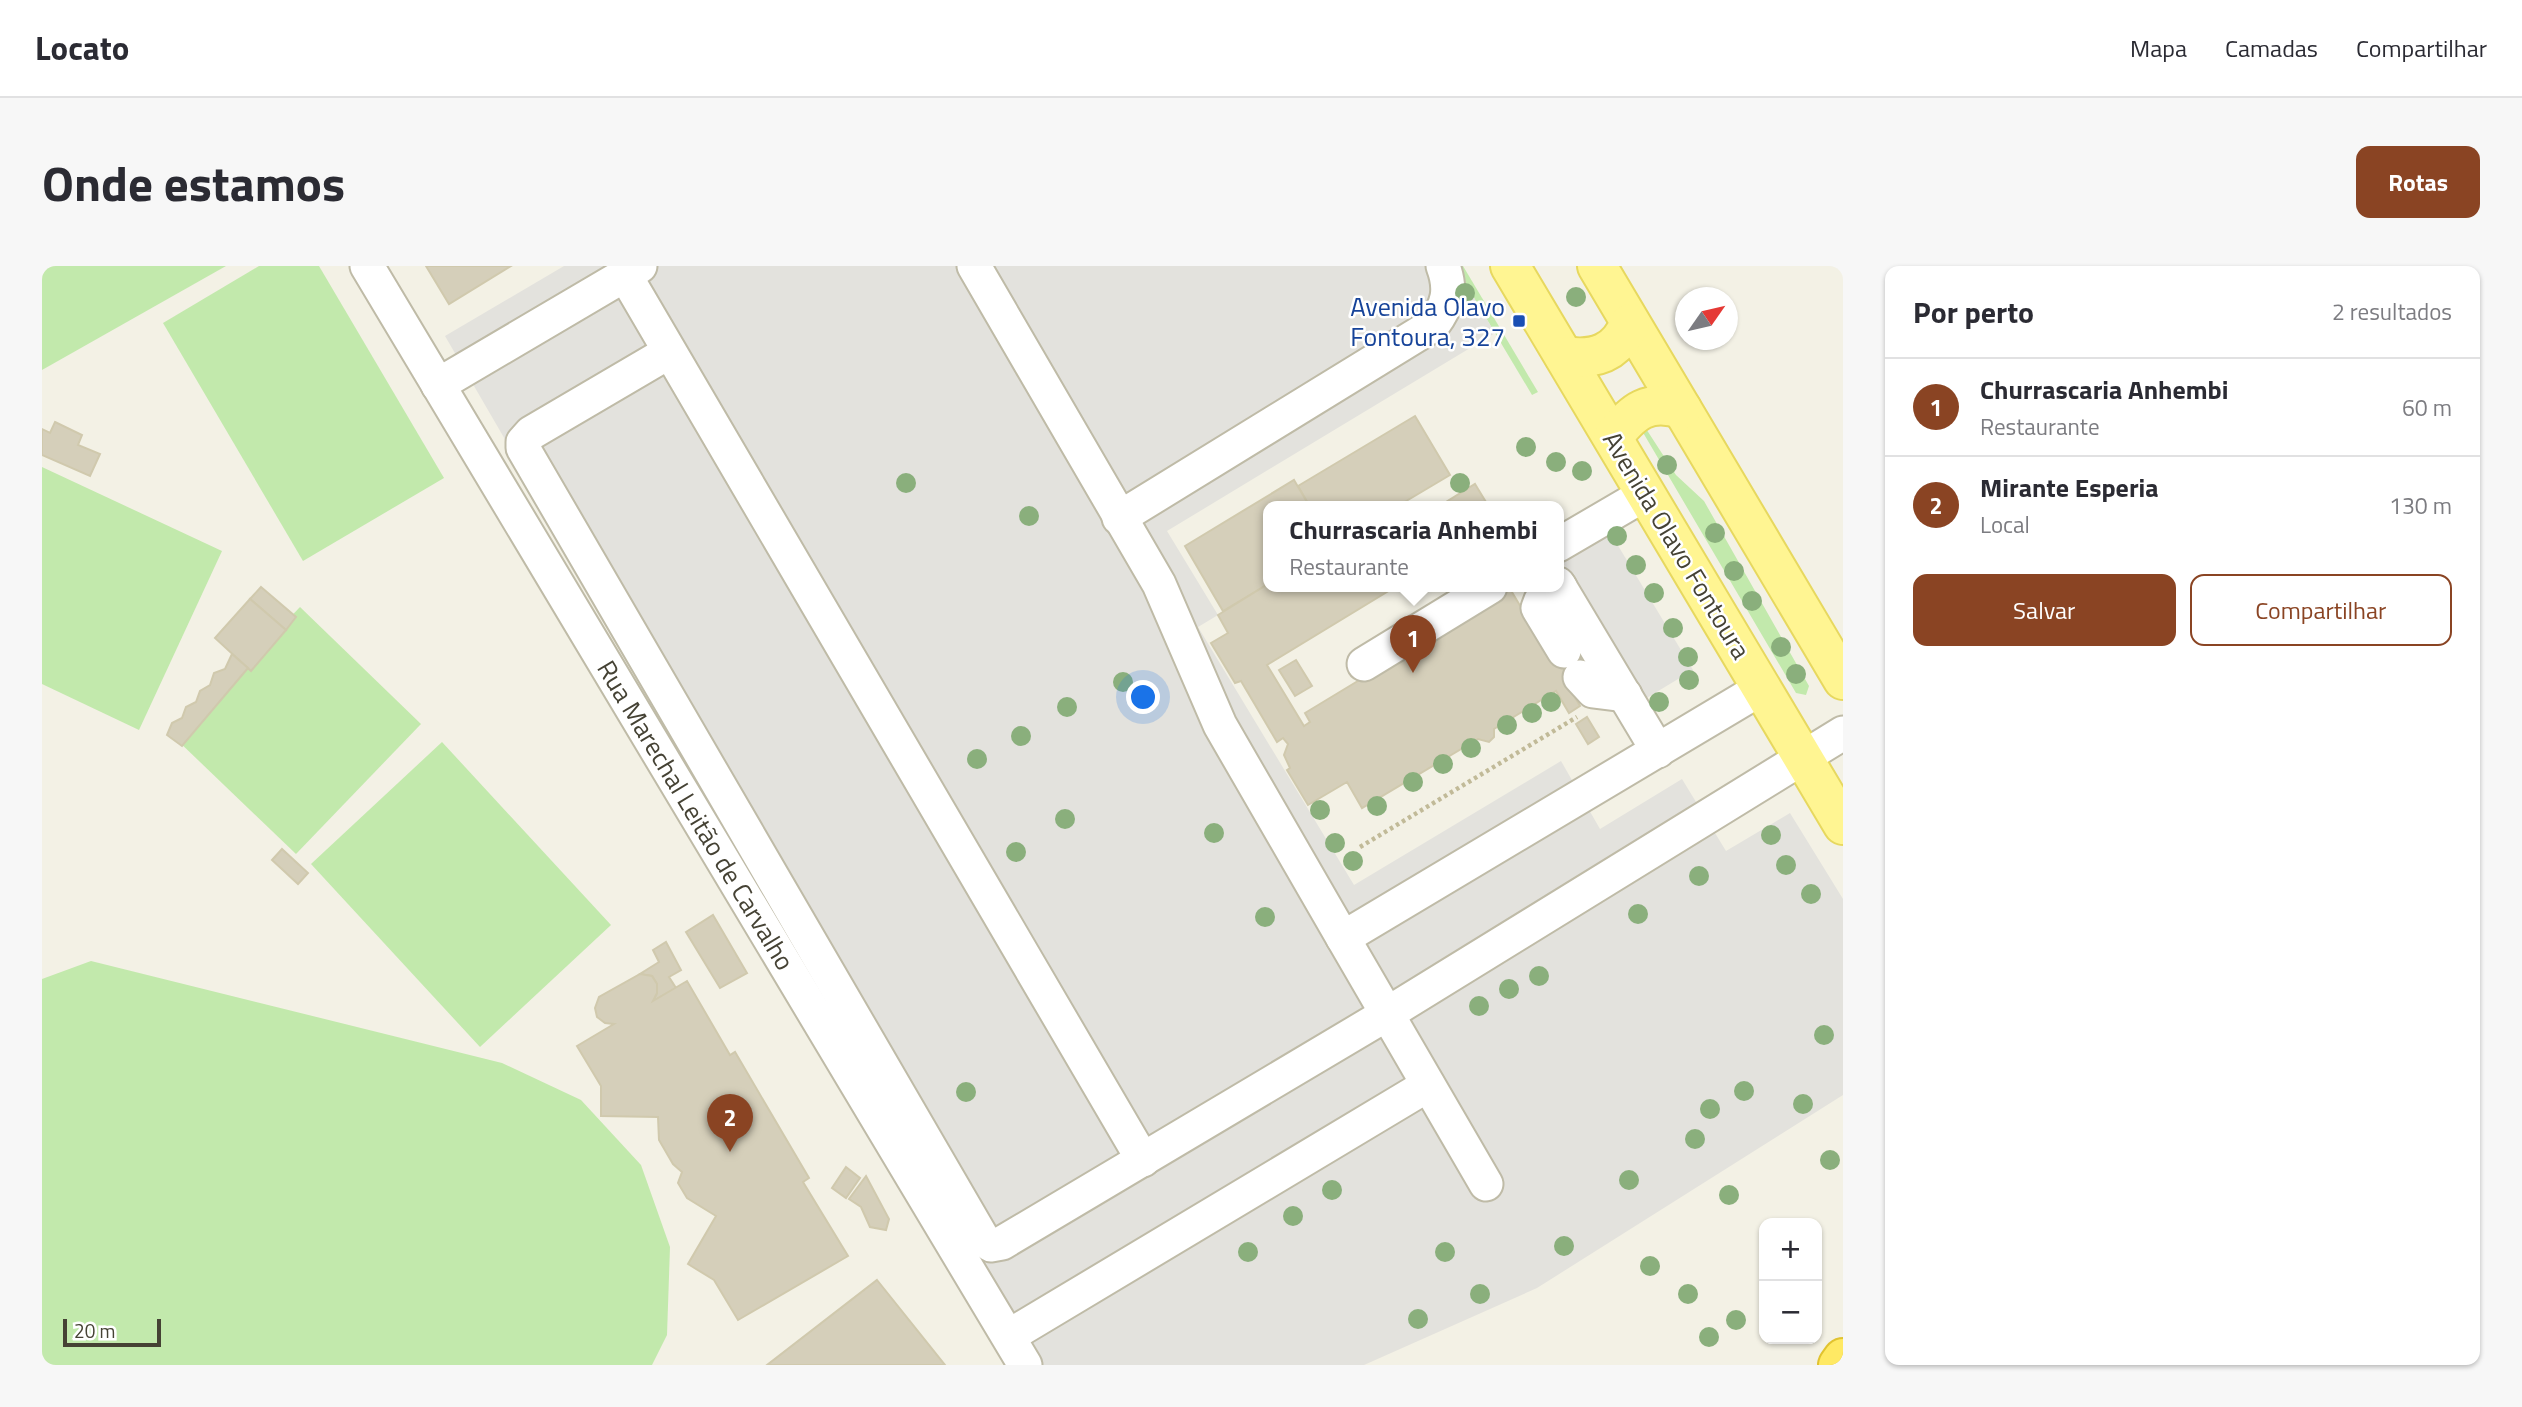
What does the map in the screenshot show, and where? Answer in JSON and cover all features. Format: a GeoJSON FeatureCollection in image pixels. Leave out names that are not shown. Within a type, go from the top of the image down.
{"type":"FeatureCollection","features":[{"type":"Feature","properties":{"kind":"highway"},"geometry":{"type":"LineString","coordinates":[[1838,1365],[1843,1358]]}},
{"type":"Feature","properties":{"kind":"main road","name":"Avenida Olavo Fontoura"},"geometry":{"type":"LineString","coordinates":[[1510,266],[1843,825]]}},
{"type":"Feature","properties":{"kind":"main road"},"geometry":{"type":"LineString","coordinates":[[1597,266],[1843,680]]}},
{"type":"Feature","properties":{"kind":"main road"},"geometry":{"type":"LineString","coordinates":[[1563,356],[1583,359],[1610,351],[1624,336],[1630,323]]}},
{"type":"Feature","properties":{"kind":"main road"},"geometry":{"type":"LineString","coordinates":[[1613,437],[1633,412],[1643,407],[1666,404],[1682,409]]}},
{"type":"Feature","properties":{"kind":"street","name":"Rua Marechal Leitão de Carvalho"},"geometry":{"type":"LineString","coordinates":[[367,266],[1025,1365]]}},
{"type":"Feature","properties":{"kind":"street"},"geometry":{"type":"LineString","coordinates":[[974,266],[1169,603],[1220,725],[1486,1184]]}},
{"type":"Feature","properties":{"kind":"street"},"geometry":{"type":"LineString","coordinates":[[1119,517],[1433,325],[1445,310],[1449,295],[1449,282],[1443,266]]}},
{"type":"Feature","properties":{"kind":"street"},"geometry":{"type":"LineString","coordinates":[[438,385],[632,270],[669,352],[1143,1160]]}},
{"type":"Feature","properties":{"kind":"street"},"geometry":{"type":"LineString","coordinates":[[669,352],[531,433],[523,442],[523,448],[986,1243],[997,1245],[1143,1160],[1387,1014],[1843,733]]}},
{"type":"Feature","properties":{"kind":"street"},"geometry":{"type":"LineString","coordinates":[[1564,541],[1647,493]]}},
{"type":"Feature","properties":{"kind":"street"},"geometry":{"type":"LineString","coordinates":[[1364,664],[1482,592]]}},
{"type":"Feature","properties":{"kind":"street"},"geometry":{"type":"LineString","coordinates":[[1551,592],[1541,600],[1538,608],[1572,664],[1593,691],[1619,695]]}},
{"type":"Feature","properties":{"kind":"street"},"geometry":{"type":"LineString","coordinates":[[1562,592],[1619,695],[1658,751]]}},
{"type":"Feature","properties":{"kind":"street"},"geometry":{"type":"LineString","coordinates":[[1343,938],[1762,688]]}},
{"type":"Feature","properties":{"kind":"street"},"geometry":{"type":"LineString","coordinates":[[1009,1336],[1428,1085]]}},
{"type":"Feature","properties":{"kind":"path"},"geometry":{"type":"LineString","coordinates":[[1360,847],[1619,695]]}},
{"type":"Feature","properties":{"kind":"green space"},"geometry":{"type":"Polygon","coordinates":[[[42,266],[226,266],[42,370],[42,266]]]}},
{"type":"Feature","properties":{"kind":"green space"},"geometry":{"type":"Polygon","coordinates":[[[259,266],[319,266],[444,478],[303,561],[163,323],[259,266]]]}},
{"type":"Feature","properties":{"kind":"green space"},"geometry":{"type":"Polygon","coordinates":[[[1455,266],[1463,266],[1538,392],[1532,395],[1455,266]]]}},
{"type":"Feature","properties":{"kind":"green space"},"geometry":{"type":"Polygon","coordinates":[[[1641,421],[1676,475],[1704,501],[1809,686],[1806,695],[1796,693],[1638,424],[1641,421]]]}},
{"type":"Feature","properties":{"kind":"green space"},"geometry":{"type":"Polygon","coordinates":[[[42,467],[222,551],[139,730],[42,684],[42,467]]]}},
{"type":"Feature","properties":{"kind":"green space"},"geometry":{"type":"Polygon","coordinates":[[[300,607],[421,724],[296,854],[175,738],[300,607]]]}},
{"type":"Feature","properties":{"kind":"green space"},"geometry":{"type":"Polygon","coordinates":[[[442,742],[611,925],[480,1047],[311,864],[442,742]]]}},
{"type":"Feature","properties":{"kind":"green space"},"geometry":{"type":"Polygon","coordinates":[[[91,961],[502,1063],[581,1100],[641,1165],[670,1247],[667,1335],[652,1365],[42,1365],[42,979],[91,961]]]}},
{"type":"Feature","properties":{"kind":"shaded area"},"geometry":{"type":"Polygon","coordinates":[[[564,266],[1455,266],[1495,333],[1167,531],[1218,615],[1198,627],[1354,885],[1561,761],[1600,829],[1682,779],[1726,851],[1790,813],[1843,899],[1843,1095],[1537,1288],[1364,1365],[1042,1365],[445,336],[564,266]]]}},
{"type":"Feature","properties":{"kind":"shaded area"},"geometry":{"type":"Polygon","coordinates":[[[1608,529],[1693,670],[1645,699],[1564,565],[1564,556],[1608,529]]]}},
{"type":"Feature","properties":{"kind":"building"},"geometry":{"type":"Polygon","coordinates":[[[426,266],[511,266],[449,304],[426,266]]]}},
{"type":"Feature","properties":{"kind":"building"},"geometry":{"type":"Polygon","coordinates":[[[1415,416],[1450,475],[1406,501],[1307,501],[1298,486],[1415,416]]]}},
{"type":"Feature","properties":{"kind":"building"},"geometry":{"type":"Polygon","coordinates":[[[55,422],[82,435],[78,445],[100,454],[90,476],[42,455],[42,429],[50,433],[55,422]]]}},
{"type":"Feature","properties":{"kind":"building"},"geometry":{"type":"Polygon","coordinates":[[[1294,480],[1306,501],[1263,501],[1263,587],[1223,611],[1185,546],[1294,480]]]}},
{"type":"Feature","properties":{"kind":"building"},"geometry":{"type":"Polygon","coordinates":[[[1475,484],[1485,501],[1448,501],[1475,484]]]}},
{"type":"Feature","properties":{"kind":"building"},"geometry":{"type":"Polygon","coordinates":[[[261,587],[296,617],[286,630],[250,599],[261,587]]]}},
{"type":"Feature","properties":{"kind":"building"},"geometry":{"type":"Polygon","coordinates":[[[1263,587],[1263,592],[1387,592],[1267,665],[1304,726],[1310,722],[1305,713],[1505,592],[1512,592],[1552,659],[1576,644],[1592,670],[1568,685],[1580,706],[1569,713],[1556,691],[1494,729],[1494,737],[1489,742],[1478,739],[1362,808],[1347,782],[1308,805],[1287,770],[1290,768],[1284,755],[1288,744],[1283,738],[1277,742],[1241,681],[1235,683],[1211,643],[1228,633],[1218,615],[1263,587]]]}},
{"type":"Feature","properties":{"kind":"building"},"geometry":{"type":"Polygon","coordinates":[[[250,599],[286,630],[251,671],[215,638],[250,599]]]}},
{"type":"Feature","properties":{"kind":"building"},"geometry":{"type":"Polygon","coordinates":[[[232,654],[248,668],[182,746],[167,735],[172,723],[182,718],[186,707],[196,702],[200,691],[210,685],[214,673],[225,669],[232,654]]]}},
{"type":"Feature","properties":{"kind":"building"},"geometry":{"type":"Polygon","coordinates":[[[1296,660],[1312,686],[1295,696],[1279,670],[1296,660]]]}},
{"type":"Feature","properties":{"kind":"building"},"geometry":{"type":"Polygon","coordinates":[[[1587,717],[1599,737],[1588,744],[1576,724],[1587,717]]]}},
{"type":"Feature","properties":{"kind":"building"},"geometry":{"type":"Polygon","coordinates":[[[282,849],[308,873],[298,884],[272,860],[282,849]]]}},
{"type":"Feature","properties":{"kind":"building"},"geometry":{"type":"Polygon","coordinates":[[[713,915],[747,973],[720,988],[686,932],[713,915]]]}},
{"type":"Feature","properties":{"kind":"building"},"geometry":{"type":"Polygon","coordinates":[[[666,942],[681,970],[669,977],[676,988],[653,1001],[657,984],[652,976],[640,974],[659,962],[653,950],[666,942]]]}},
{"type":"Feature","properties":{"kind":"building"},"geometry":{"type":"Polygon","coordinates":[[[640,974],[652,976],[657,984],[653,1001],[687,981],[730,1055],[735,1052],[809,1178],[803,1182],[848,1256],[738,1320],[714,1280],[688,1264],[716,1216],[687,1198],[678,1183],[682,1172],[673,1164],[659,1140],[658,1117],[601,1116],[601,1086],[577,1046],[614,1024],[605,1023],[597,1017],[595,1008],[599,997],[640,974]]]}},
{"type":"Feature","properties":{"kind":"building"},"geometry":{"type":"Polygon","coordinates":[[[846,1167],[860,1178],[846,1198],[832,1188],[846,1167]]]}},
{"type":"Feature","properties":{"kind":"building"},"geometry":{"type":"Polygon","coordinates":[[[866,1176],[889,1219],[886,1230],[870,1227],[861,1207],[849,1199],[866,1176]]]}},
{"type":"Feature","properties":{"kind":"building"},"geometry":{"type":"Polygon","coordinates":[[[877,1280],[945,1365],[767,1365],[877,1280]]]}},
{"type":"Feature","properties":{"kind":"place","name":"Avenida Olavo Fontoura, 327"},"geometry":{"type":"Point","coordinates":[1519,321]}},
{"type":"Feature","properties":{"kind":"place","name":"Churrascaria Anhembi"},"geometry":{"type":"Point","coordinates":[1413,673]}},
{"type":"Feature","properties":{"kind":"place","name":"Mirante Esperia"},"geometry":{"type":"Point","coordinates":[730,1152]}}]}
